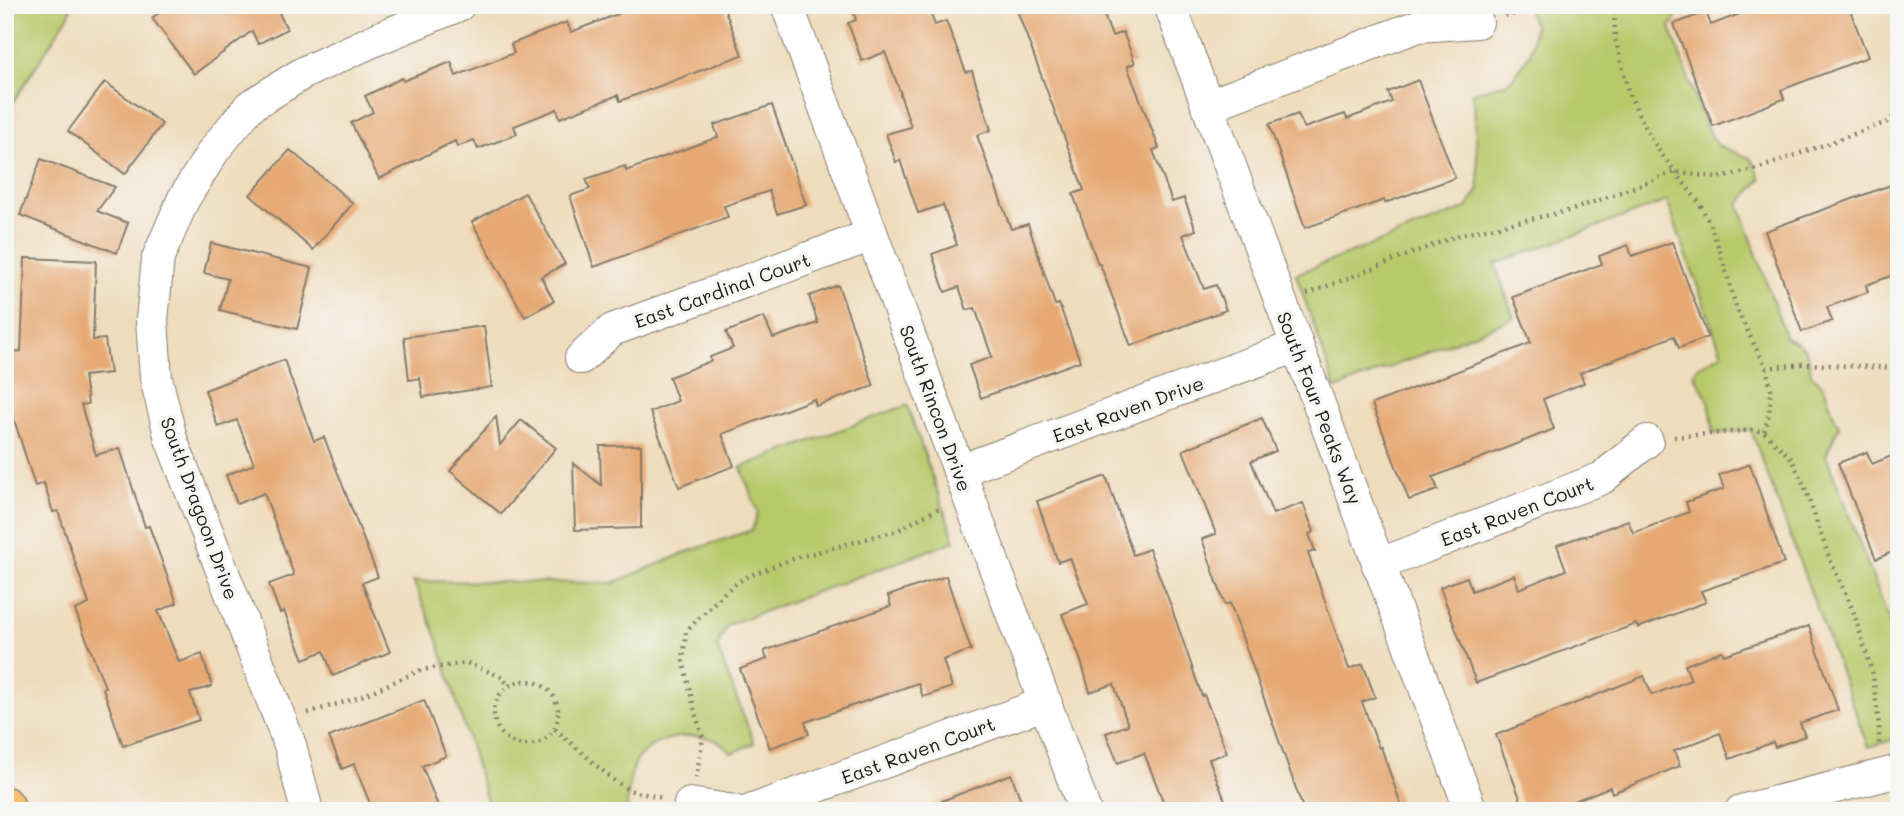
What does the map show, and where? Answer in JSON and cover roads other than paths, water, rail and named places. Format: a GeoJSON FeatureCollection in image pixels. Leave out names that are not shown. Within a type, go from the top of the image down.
{"type":"FeatureCollection","features":[{"type":"Feature","properties":{"kind":"street","name":"South Dragoon Drive"},"geometry":{"type":"LineString","coordinates":[[307,811],[290,745],[171,439],[156,378],[152,320],[158,258],[183,200],[214,150],[250,106],[305,72],[377,38],[459,5]]}},
{"type":"Feature","properties":{"kind":"street","name":"South Rincon Drive"},"geometry":{"type":"LineString","coordinates":[[787,5],[1085,811]]}},
{"type":"Feature","properties":{"kind":"street","name":"South Four Peaks Way"},"geometry":{"type":"LineString","coordinates":[[1170,5],[1471,811]]}},
{"type":"Feature","properties":{"kind":"street"},"geometry":{"type":"LineString","coordinates":[[1207,106],[1418,26],[1478,22]]}},
{"type":"Feature","properties":{"kind":"street","name":"East Cardinal Court"},"geometry":{"type":"LineString","coordinates":[[581,358],[612,330],[872,235]]}},
{"type":"Feature","properties":{"kind":"street","name":"East Raven Drive"},"geometry":{"type":"LineString","coordinates":[[964,485],[1297,346]]}},
{"type":"Feature","properties":{"kind":"street","name":"East Raven Court"},"geometry":{"type":"LineString","coordinates":[[1378,565],[1602,478],[1647,441]]}},
{"type":"Feature","properties":{"kind":"street","name":"East Raven Court"},"geometry":{"type":"LineString","coordinates":[[751,811],[1046,703]]}},
{"type":"Feature","properties":{"kind":"street"},"geometry":{"type":"LineString","coordinates":[[1741,811],[1893,772]]}},
{"type":"Feature","properties":{"kind":"street"},"geometry":{"type":"LineString","coordinates":[[691,804],[734,811]]}}]}
